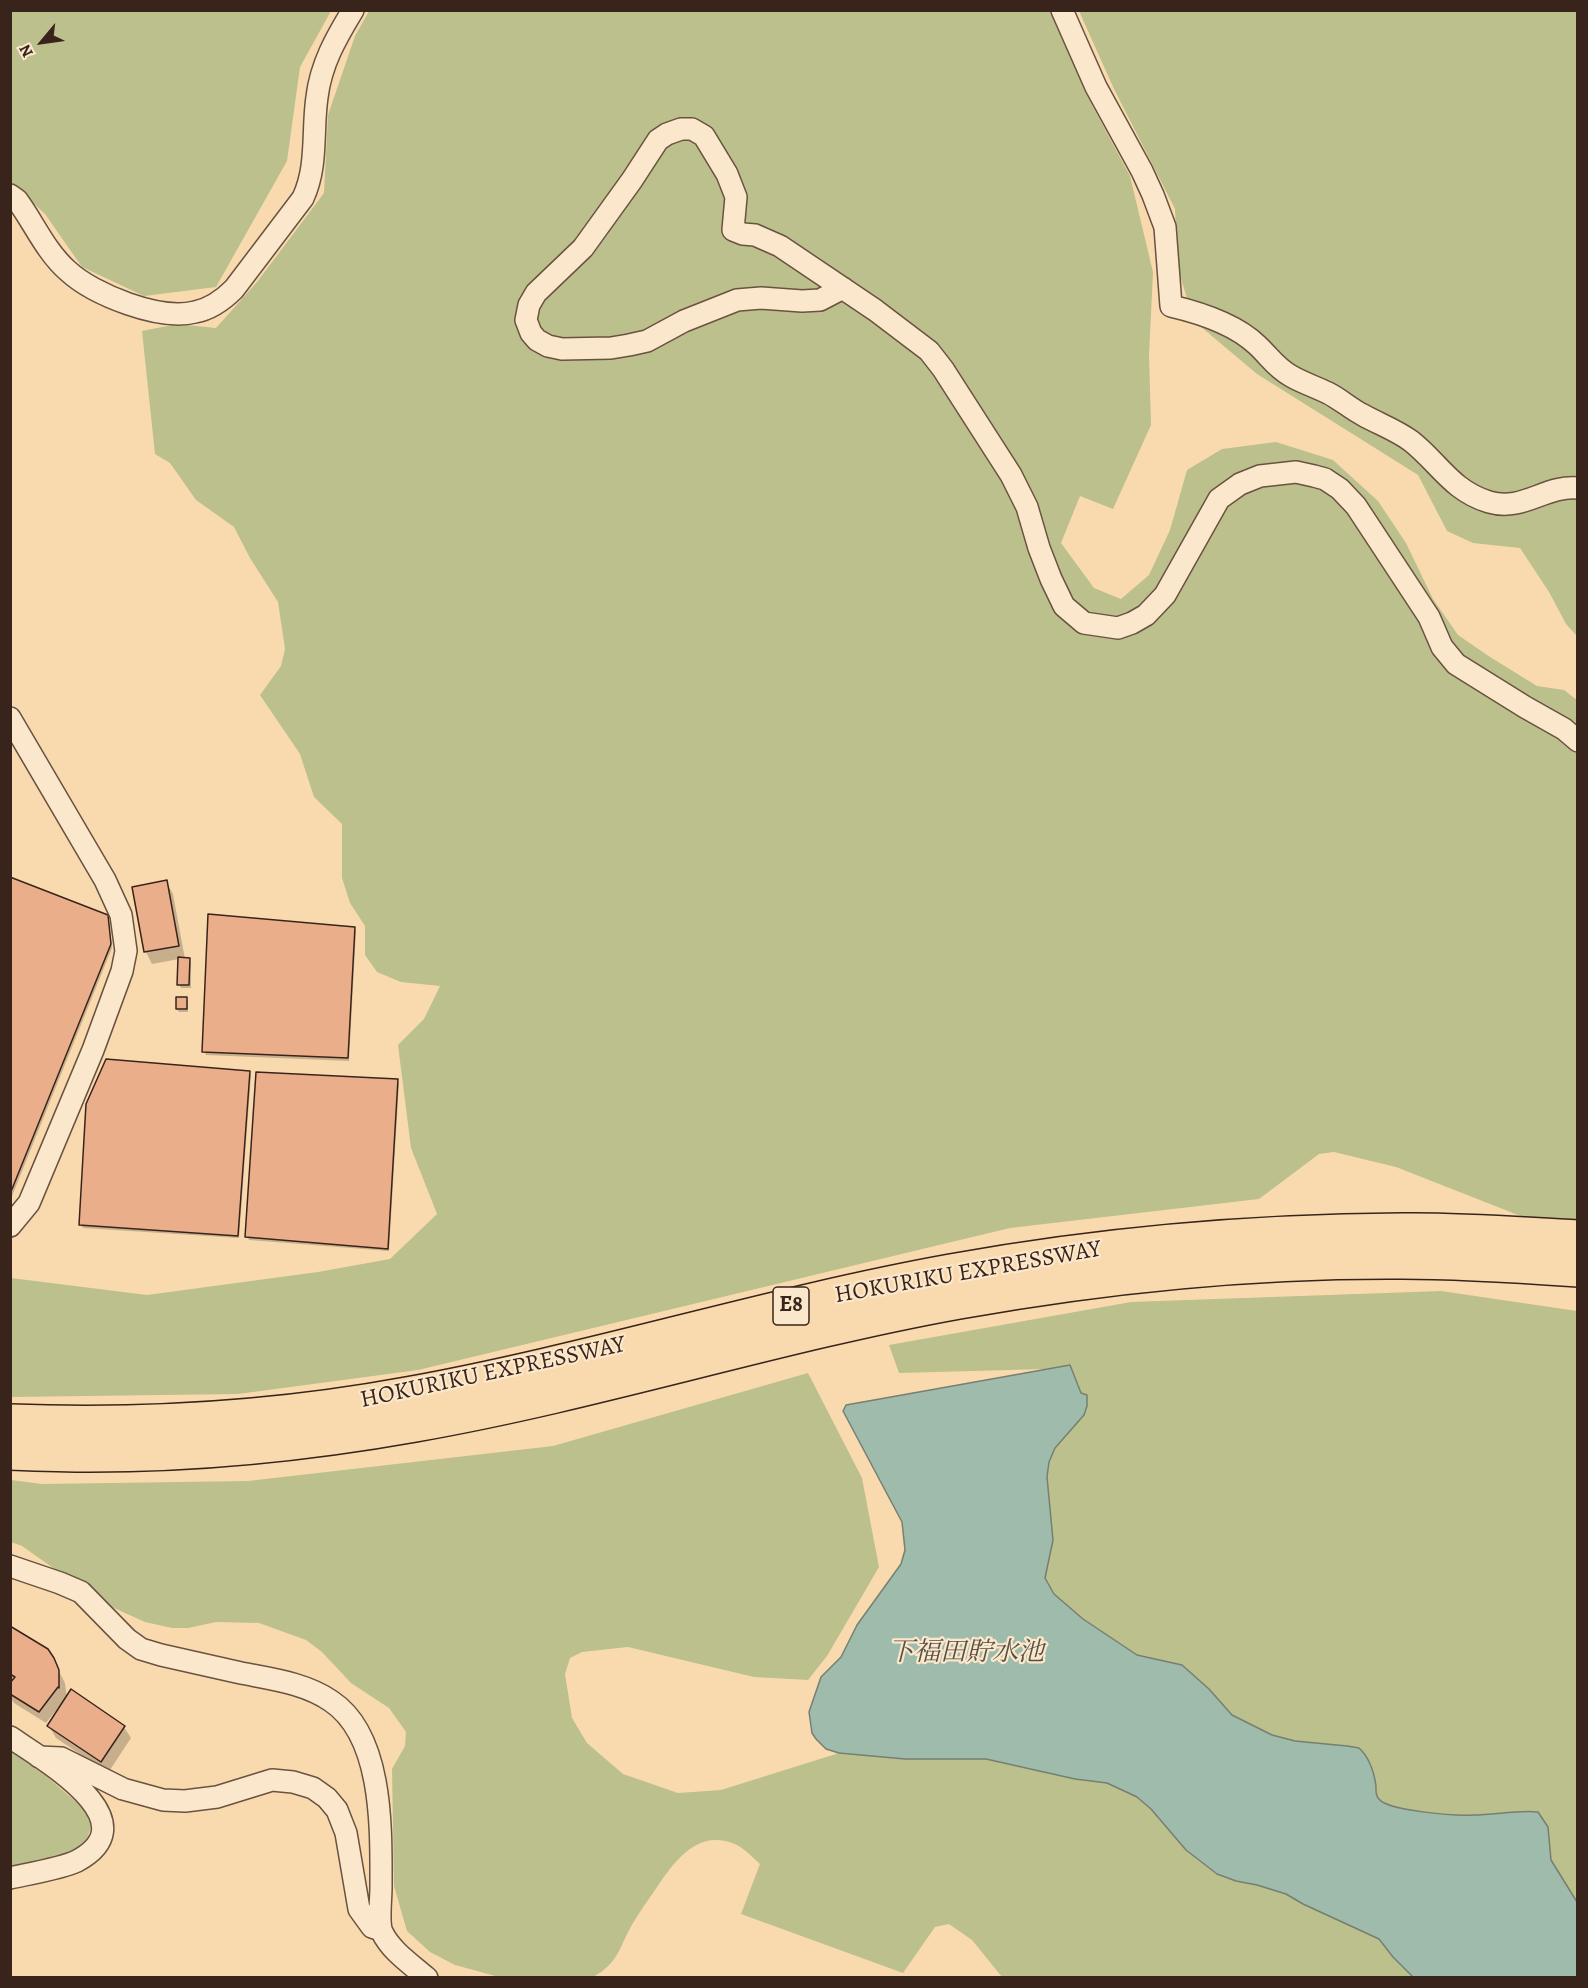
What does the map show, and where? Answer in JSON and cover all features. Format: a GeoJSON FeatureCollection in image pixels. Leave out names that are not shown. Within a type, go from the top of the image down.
{"type":"FeatureCollection","features":[{"type":"Feature","properties":{"kind":"highway","name":"HOKURIKU EXPRESSWAY"},"geometry":{"type":"LineString","coordinates":[[10,1421],[89,1424],[193,1420],[299,1411],[405,1395],[518,1372],[835,1296],[947,1272],[1062,1253],[1174,1240],[1288,1232],[1406,1230],[1578,1237]]}},
{"type":"Feature","properties":{"kind":"highway","name":"HOKURIKU EXPRESSWAY"},"geometry":{"type":"LineString","coordinates":[[10,1453],[90,1455],[194,1451],[303,1442],[414,1425],[529,1402],[850,1325],[956,1303],[1062,1285],[1177,1272],[1293,1264],[1424,1262],[1578,1270]]}},
{"type":"Feature","properties":{"kind":"street"},"geometry":{"type":"LineString","coordinates":[[10,195],[17,200],[46,245],[67,271],[86,284],[117,300],[153,310],[194,313],[212,307],[234,289],[303,198],[309,185],[311,172],[317,96],[322,72],[333,44],[353,10]]}},
{"type":"Feature","properties":{"kind":"street"},"geometry":{"type":"LineString","coordinates":[[1062,10],[1096,87],[1142,171],[1161,216],[1165,227],[1171,306],[1190,310],[1233,328],[1257,345],[1277,368],[1301,382],[1328,393],[1411,442],[1447,478],[1470,494],[1491,503],[1515,504],[1558,488],[1578,488]]}},
{"type":"Feature","properties":{"kind":"street"},"geometry":{"type":"LineString","coordinates":[[843,288],[820,300],[793,301],[761,298],[737,300],[684,321],[647,340],[611,348],[562,349],[548,346],[537,340],[531,333],[526,320],[529,305],[536,293],[583,248],[658,140],[681,129],[692,129],[704,136],[727,174],[736,197],[733,230],[755,235],[780,246],[843,288],[928,351],[943,369],[1011,475],[1027,507],[1045,565],[1064,606],[1084,623],[1118,628],[1146,615],[1165,595],[1219,498],[1240,484],[1260,476],[1296,472],[1314,476],[1325,479],[1340,489],[1356,506],[1429,618],[1442,646],[1456,664],[1564,729],[1578,741]]}},
{"type":"Feature","properties":{"kind":"street"},"geometry":{"type":"LineString","coordinates":[[10,718],[105,880],[121,915],[126,951],[122,971],[93,1050],[29,1203],[10,1226]]}},
{"type":"Feature","properties":{"kind":"street"},"geometry":{"type":"LineString","coordinates":[[10,1566],[60,1582],[81,1592],[141,1649],[285,1682],[313,1691],[344,1711],[359,1734],[373,1767],[375,1778],[381,1848],[381,1930],[391,1946],[427,1977]]}},
{"type":"Feature","properties":{"kind":"street"},"geometry":{"type":"LineString","coordinates":[[10,1737],[39,1756],[81,1789],[100,1812],[104,1833],[95,1849],[75,1862],[10,1878]]}},
{"type":"Feature","properties":{"kind":"street"},"geometry":{"type":"LineString","coordinates":[[39,1756],[61,1758],[123,1790],[163,1800],[185,1801],[217,1797],[272,1780],[293,1782],[314,1788],[338,1810],[346,1833],[359,1909],[372,1927],[381,1930]]}},
{"type":"Feature","properties":{"kind":"green space"},"geometry":{"type":"Polygon","coordinates":[[[10,11],[331,11],[300,67],[287,161],[216,287],[144,296],[82,267],[45,214],[11,182],[10,11]]]}},
{"type":"Feature","properties":{"kind":"green space"},"geometry":{"type":"Polygon","coordinates":[[[369,11],[1053,11],[1086,94],[1130,176],[1153,272],[1149,355],[1151,425],[1113,509],[1080,496],[1061,543],[1094,588],[1121,599],[1149,575],[1170,530],[1187,470],[1222,449],[1276,442],[1333,460],[1378,501],[1406,543],[1433,599],[1458,635],[1537,686],[1564,690],[1577,700],[1577,1220],[1523,1217],[1396,1167],[1334,1152],[1319,1154],[1259,1199],[1010,1228],[418,1370],[238,1394],[11,1397],[11,1278],[147,1295],[318,1272],[390,1259],[437,1214],[411,1148],[398,1045],[424,1019],[440,986],[401,982],[377,972],[365,955],[365,926],[350,903],[342,878],[342,824],[314,797],[300,754],[260,695],[281,666],[285,649],[278,602],[250,558],[234,527],[196,500],[170,463],[155,454],[142,331],[177,324],[216,328],[257,282],[324,193],[328,115],[355,36],[369,11]]]}},
{"type":"Feature","properties":{"kind":"green space"},"geometry":{"type":"Polygon","coordinates":[[[1079,11],[1577,11],[1577,636],[1566,624],[1549,592],[1520,548],[1473,543],[1447,531],[1418,475],[1257,374],[1194,321],[1178,269],[1175,209],[1114,89],[1079,11]]]}},
{"type":"Feature","properties":{"kind":"green space"},"geometry":{"type":"Polygon","coordinates":[[[1441,1291],[1577,1311],[1577,1902],[1551,1860],[1548,1827],[1538,1812],[1452,1815],[1408,1810],[1385,1803],[1377,1796],[1371,1766],[1359,1748],[1295,1741],[1272,1735],[1232,1715],[1209,1689],[1155,1660],[1137,1655],[1083,1619],[1054,1594],[1045,1578],[1053,1540],[1047,1477],[1049,1462],[1055,1448],[1084,1415],[1087,1406],[1070,1365],[1046,1369],[899,1373],[889,1345],[1131,1302],[1441,1291]]]}},
{"type":"Feature","properties":{"kind":"green space"},"geometry":{"type":"Polygon","coordinates":[[[808,1373],[862,1478],[879,1567],[827,1656],[808,1680],[754,1677],[628,1647],[582,1652],[570,1658],[565,1674],[572,1718],[587,1743],[623,1774],[678,1793],[721,1790],[839,1753],[905,1759],[986,1759],[1075,1779],[1107,1783],[1137,1797],[1151,1809],[1186,1850],[1216,1874],[1286,1894],[1379,1939],[1413,1977],[1002,1977],[972,1940],[949,1924],[935,1927],[903,1973],[741,1914],[760,1864],[735,1844],[721,1840],[697,1845],[677,1861],[638,1916],[618,1954],[602,1972],[593,1977],[499,1977],[455,1965],[430,1952],[407,1931],[394,1886],[392,1769],[405,1746],[406,1732],[389,1708],[351,1683],[322,1652],[306,1640],[259,1623],[216,1622],[188,1628],[172,1628],[145,1622],[103,1603],[22,1546],[11,1542],[11,1480],[42,1484],[248,1481],[553,1446],[808,1373]]]}},
{"type":"Feature","properties":{"kind":"green space"},"geometry":{"type":"Polygon","coordinates":[[[11,1751],[46,1776],[82,1807],[92,1823],[87,1839],[66,1856],[11,1866],[11,1751]]]}},
{"type":"Feature","properties":{"kind":"water","name":"下福田貯水池"},"geometry":{"type":"Polygon","coordinates":[[[1070,1365],[1081,1393],[1087,1395],[1087,1406],[1084,1415],[1055,1448],[1049,1462],[1047,1477],[1053,1540],[1045,1578],[1054,1594],[1083,1619],[1137,1655],[1182,1665],[1209,1689],[1232,1715],[1272,1735],[1295,1741],[1359,1748],[1371,1765],[1377,1796],[1385,1803],[1408,1810],[1452,1815],[1538,1812],[1548,1827],[1551,1860],[1577,1902],[1577,1977],[1413,1977],[1379,1939],[1286,1894],[1217,1874],[1186,1850],[1151,1809],[1137,1797],[1107,1783],[1075,1779],[986,1759],[905,1759],[839,1753],[826,1749],[816,1739],[812,1733],[809,1712],[821,1677],[841,1657],[857,1625],[901,1564],[905,1550],[902,1522],[843,1411],[846,1405],[1070,1365]]]}},
{"type":"Feature","properties":{"kind":"building"},"geometry":{"type":"Polygon","coordinates":[[[10,877],[108,915],[111,944],[10,1194],[10,877]]]}},
{"type":"Feature","properties":{"kind":"building"},"geometry":{"type":"Polygon","coordinates":[[[167,880],[179,946],[144,952],[132,887],[167,880]]]}},
{"type":"Feature","properties":{"kind":"building"},"geometry":{"type":"Polygon","coordinates":[[[208,914],[355,927],[348,1058],[202,1052],[208,914]]]}},
{"type":"Feature","properties":{"kind":"building"},"geometry":{"type":"Polygon","coordinates":[[[178,957],[190,958],[189,985],[177,985],[178,957]]]}},
{"type":"Feature","properties":{"kind":"building"},"geometry":{"type":"Polygon","coordinates":[[[176,997],[187,997],[187,1009],[176,1009],[176,997]]]}},
{"type":"Feature","properties":{"kind":"building"},"geometry":{"type":"Polygon","coordinates":[[[106,1059],[250,1071],[238,1236],[79,1225],[86,1104],[106,1059]]]}},
{"type":"Feature","properties":{"kind":"building"},"geometry":{"type":"Polygon","coordinates":[[[256,1072],[398,1079],[388,1249],[245,1237],[256,1072]]]}},
{"type":"Feature","properties":{"kind":"building"},"geometry":{"type":"Polygon","coordinates":[[[10,1626],[48,1649],[59,1670],[59,1688],[39,1712],[10,1694],[10,1683],[15,1677],[10,1674],[10,1626]]]}},
{"type":"Feature","properties":{"kind":"building"},"geometry":{"type":"Polygon","coordinates":[[[71,1689],[125,1726],[101,1762],[47,1726],[71,1689]]]}}]}
